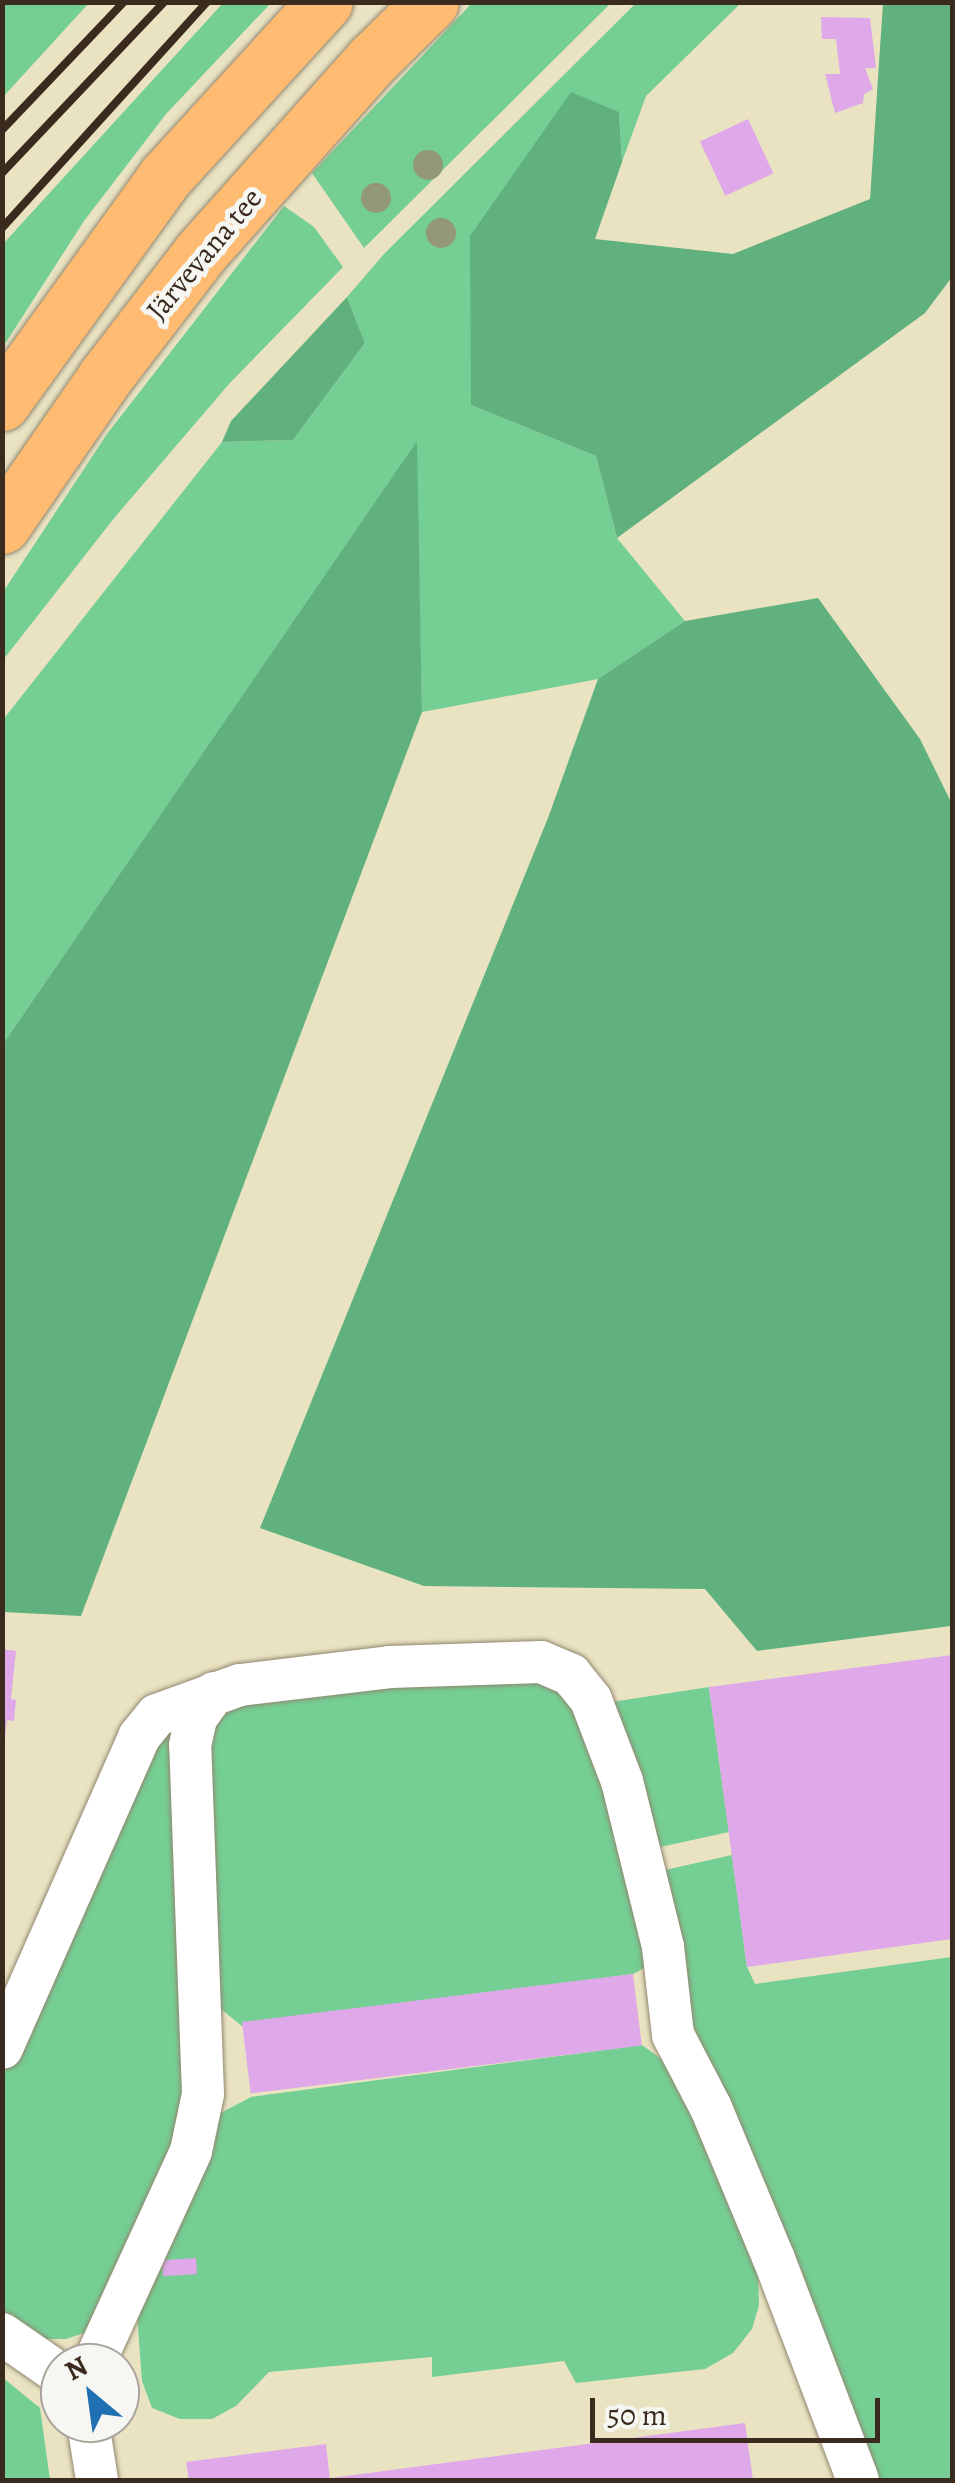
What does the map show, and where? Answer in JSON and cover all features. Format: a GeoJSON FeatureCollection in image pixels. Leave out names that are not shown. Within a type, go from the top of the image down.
{"type":"FeatureCollection","features":[{"type":"Feature","properties":{"kind":"main road"},"geometry":{"type":"LineString","coordinates":[[2,403],[166,177],[325,2]]}},
{"type":"Feature","properties":{"kind":"main road","name":"Järvevana tee"},"geometry":{"type":"LineString","coordinates":[[2,526],[104,378],[200,253],[373,59],[431,2]]}},
{"type":"Feature","properties":{"kind":"lane"},"geometry":{"type":"LineString","coordinates":[[2,2048],[139,1737],[157,1715],[240,1685],[390,1667],[500,1660],[541,1662],[571,1675],[591,1700],[622,1781],[663,1947],[673,2035],[711,2108],[774,2259],[858,2480]]}},
{"type":"Feature","properties":{"kind":"lane"},"geometry":{"type":"LineString","coordinates":[[103,2343],[191,2151],[203,2094],[190,1745],[196,1718],[214,1693]]}},
{"type":"Feature","properties":{"kind":"lane"},"geometry":{"type":"LineString","coordinates":[[2,2334],[40,2360]]}},
{"type":"Feature","properties":{"kind":"lane"},"geometry":{"type":"LineString","coordinates":[[91,2443],[96,2480]]}},
{"type":"Feature","properties":{"kind":"green space"},"geometry":{"type":"Polygon","coordinates":[[[2,3],[89,3],[3,97],[2,3]]]}},
{"type":"Feature","properties":{"kind":"green space"},"geometry":{"type":"Polygon","coordinates":[[[223,3],[271,3],[166,114],[84,221],[3,347],[3,244],[223,3]]]}},
{"type":"Feature","properties":{"kind":"green space"},"geometry":{"type":"Polygon","coordinates":[[[472,3],[611,3],[364,248],[312,173],[472,3]]]}},
{"type":"Feature","properties":{"kind":"green space"},"geometry":{"type":"Polygon","coordinates":[[[636,3],[741,3],[646,96],[622,162],[619,112],[471,405],[596,456],[617,538],[685,621],[598,679],[422,712],[416,443],[3,1044],[2,721],[222,442],[293,440],[365,343],[347,297],[384,254],[636,3]]]}},
{"type":"Feature","properties":{"kind":"green space"},"geometry":{"type":"Polygon","coordinates":[[[883,3],[952,3],[952,277],[925,313],[617,538],[596,456],[471,405],[470,236],[571,92],[619,112],[622,162],[595,239],[733,254],[870,199],[883,3]]]}},
{"type":"Feature","properties":{"kind":"green space"},"geometry":{"type":"Polygon","coordinates":[[[284,206],[314,227],[343,267],[229,384],[115,517],[3,660],[3,592],[107,434],[284,206]]]}},
{"type":"Feature","properties":{"kind":"green space"},"geometry":{"type":"Polygon","coordinates":[[[347,297],[365,343],[293,440],[222,442],[231,421],[347,297]]]}},
{"type":"Feature","properties":{"kind":"green space"},"geometry":{"type":"Polygon","coordinates":[[[417,441],[422,712],[81,1616],[3,1612],[3,1044],[417,441]]]}},
{"type":"Feature","properties":{"kind":"green space"},"geometry":{"type":"Polygon","coordinates":[[[818,598],[920,739],[952,804],[951,1626],[757,1651],[705,1589],[424,1586],[260,1528],[548,818],[598,679],[685,621],[818,598]]]}},
{"type":"Feature","properties":{"kind":"green space"},"geometry":{"type":"Polygon","coordinates":[[[539,1671],[588,1705],[648,1966],[633,1974],[242,2026],[207,1998],[205,1718],[222,1698],[539,1671]]]}},
{"type":"Feature","properties":{"kind":"green space"},"geometry":{"type":"Polygon","coordinates":[[[709,1687],[729,1832],[651,1849],[605,1703],[709,1687]]]}},
{"type":"Feature","properties":{"kind":"green space"},"geometry":{"type":"Polygon","coordinates":[[[185,1720],[187,2128],[90,2331],[66,2339],[38,2339],[3,2315],[3,2068],[147,1745],[185,1720]]]}},
{"type":"Feature","properties":{"kind":"green space"},"geometry":{"type":"Polygon","coordinates":[[[732,1855],[747,1967],[755,1984],[952,1957],[952,2480],[873,2480],[688,2012],[665,1870],[732,1855]]]}},
{"type":"Feature","properties":{"kind":"green space"},"geometry":{"type":"Polygon","coordinates":[[[642,2045],[682,2074],[758,2276],[759,2305],[752,2329],[733,2353],[705,2369],[576,2383],[564,2361],[432,2377],[432,2357],[269,2372],[236,2406],[212,2419],[180,2419],[152,2408],[142,2381],[137,2314],[213,2117],[251,2097],[642,2045]]]}},
{"type":"Feature","properties":{"kind":"green space"},"geometry":{"type":"Polygon","coordinates":[[[2,2377],[40,2408],[40,2443],[45,2443],[50,2480],[3,2480],[2,2377]]]}},
{"type":"Feature","properties":{"kind":"building"},"geometry":{"type":"Polygon","coordinates":[[[821,17],[870,18],[876,68],[865,68],[873,89],[864,94],[863,103],[835,113],[825,74],[840,74],[836,39],[822,39],[821,17]]]}},
{"type":"Feature","properties":{"kind":"building"},"geometry":{"type":"Polygon","coordinates":[[[748,119],[773,173],[725,196],[700,141],[748,119]]]}},
{"type":"Feature","properties":{"kind":"building"},"geometry":{"type":"Polygon","coordinates":[[[2,1649],[16,1651],[11,1699],[16,1700],[14,1721],[7,1720],[5,1738],[2,1649]]]}},
{"type":"Feature","properties":{"kind":"building"},"geometry":{"type":"Polygon","coordinates":[[[952,1655],[952,1939],[747,1967],[709,1687],[952,1655]]]}},
{"type":"Feature","properties":{"kind":"building"},"geometry":{"type":"Polygon","coordinates":[[[633,1974],[642,2045],[251,2093],[242,2022],[633,1974]]]}},
{"type":"Feature","properties":{"kind":"building"},"geometry":{"type":"Polygon","coordinates":[[[196,2258],[197,2274],[163,2276],[162,2260],[196,2258]]]}},
{"type":"Feature","properties":{"kind":"building"},"geometry":{"type":"Polygon","coordinates":[[[745,2423],[753,2480],[331,2480],[331,2478],[745,2423]]]}},
{"type":"Feature","properties":{"kind":"building"},"geometry":{"type":"Polygon","coordinates":[[[326,2444],[330,2480],[189,2480],[186,2462],[326,2444]]]}},
{"type":"Feature","properties":{"kind":"railway"},"geometry":{"type":"LineString","coordinates":[[2,130],[124,2]]}},
{"type":"Feature","properties":{"kind":"railway"},"geometry":{"type":"LineString","coordinates":[[2,173],[164,2]]}},
{"type":"Feature","properties":{"kind":"railway"},"geometry":{"type":"LineString","coordinates":[[2,228],[207,2]]}}]}
